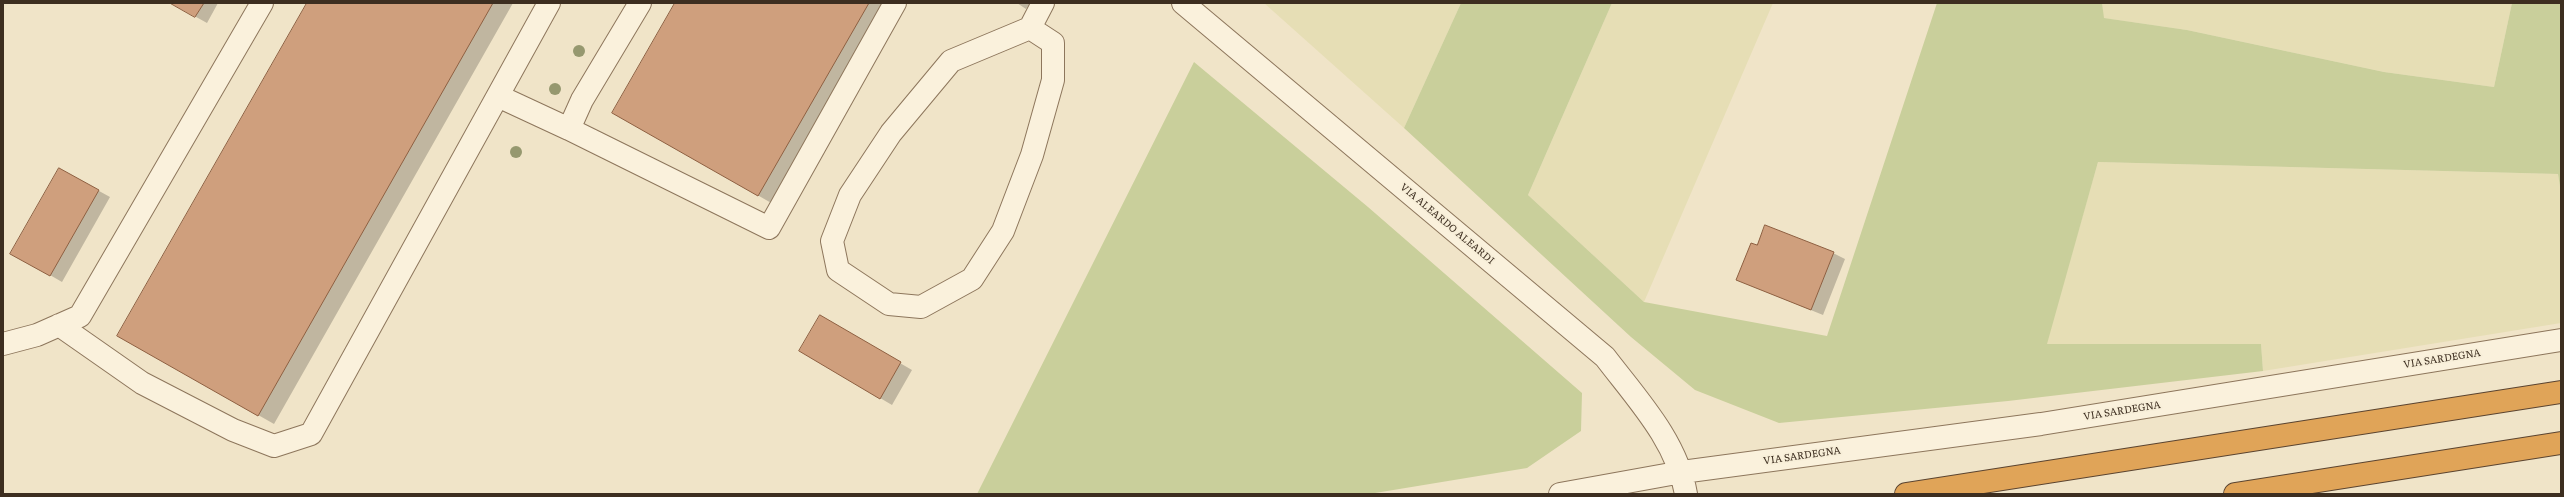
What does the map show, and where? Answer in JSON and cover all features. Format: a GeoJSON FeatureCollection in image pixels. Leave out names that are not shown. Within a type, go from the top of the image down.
{"type":"FeatureCollection","features":[{"type":"Feature","properties":{"kind":"highway"},"geometry":{"type":"LineString","coordinates":[[1906,494],[2561,392]]}},
{"type":"Feature","properties":{"kind":"highway"},"geometry":{"type":"LineString","coordinates":[[2235,494],[2561,444]]}},
{"type":"Feature","properties":{"kind":"street"},"geometry":{"type":"LineString","coordinates":[[3,344],[37,335],[80,316],[262,3]]}},
{"type":"Feature","properties":{"kind":"street"},"geometry":{"type":"LineString","coordinates":[[59,325],[142,383],[233,430],[274,446],[311,434],[549,3]]}},
{"type":"Feature","properties":{"kind":"street"},"geometry":{"type":"LineString","coordinates":[[569,129],[582,100],[640,3]]}},
{"type":"Feature","properties":{"kind":"street"},"geometry":{"type":"LineString","coordinates":[[498,96],[569,129],[769,228],[895,3]]}},
{"type":"Feature","properties":{"kind":"street"},"geometry":{"type":"LineString","coordinates":[[1030,28],[1053,43],[1053,80],[1032,155],[1003,232],[972,279],[921,307],[889,304],[838,270],[832,241],[850,195],[891,133],[951,61],[1030,28],[1043,3]]}},
{"type":"Feature","properties":{"kind":"street","name":"VIA ALEARDO ALEARDI"},"geometry":{"type":"LineString","coordinates":[[1182,3],[1605,357],[1657,425],[1682,472],[1686,494]]}},
{"type":"Feature","properties":{"kind":"street","name":"VIA SARDEGNA"},"geometry":{"type":"LineString","coordinates":[[1560,494],[1682,472],[2041,424],[2561,340]]}},
{"type":"Feature","properties":{"kind":"shaded area"},"geometry":{"type":"Polygon","coordinates":[[[1264,3],[1461,3],[1404,128],[1264,3]]]}},
{"type":"Feature","properties":{"kind":"shaded area"},"geometry":{"type":"Polygon","coordinates":[[[1612,3],[1773,3],[1644,302],[1528,195],[1612,3]]]}},
{"type":"Feature","properties":{"kind":"shaded area"},"geometry":{"type":"Polygon","coordinates":[[[2102,3],[2512,3],[2494,87],[2384,72],[2187,30],[2103,18],[2102,3]]]}},
{"type":"Feature","properties":{"kind":"shaded area"},"geometry":{"type":"Polygon","coordinates":[[[2098,162],[2558,174],[2561,193],[2561,323],[2263,371],[2261,344],[2046,344],[2098,162]]]}},
{"type":"Feature","properties":{"kind":"green space"},"geometry":{"type":"Polygon","coordinates":[[[1461,3],[1612,3],[1528,195],[1644,302],[1827,336],[1937,3],[2102,3],[2104,18],[2187,30],[2384,72],[2494,87],[2512,3],[2561,3],[2561,193],[2558,174],[2098,162],[2047,344],[2261,344],[2263,371],[2008,401],[1779,423],[1695,390],[1631,337],[1404,128],[1461,3]]]}},
{"type":"Feature","properties":{"kind":"green space"},"geometry":{"type":"Polygon","coordinates":[[[1194,62],[1368,207],[1582,393],[1581,431],[1527,468],[1369,494],[977,494],[1194,62]]]}},
{"type":"Feature","properties":{"kind":"building"},"geometry":{"type":"Polygon","coordinates":[[[170,3],[204,3],[195,17],[170,3]]]}},
{"type":"Feature","properties":{"kind":"building"},"geometry":{"type":"Polygon","coordinates":[[[307,3],[493,3],[258,416],[117,336],[307,3]]]}},
{"type":"Feature","properties":{"kind":"building"},"geometry":{"type":"Polygon","coordinates":[[[675,3],[869,3],[758,196],[612,113],[675,3]]]}},
{"type":"Feature","properties":{"kind":"building"},"geometry":{"type":"Polygon","coordinates":[[[59,168],[99,190],[50,276],[10,254],[59,168]]]}},
{"type":"Feature","properties":{"kind":"building"},"geometry":{"type":"Polygon","coordinates":[[[1765,225],[1834,252],[1811,310],[1736,280],[1751,243],[1757,245],[1765,225]]]}},
{"type":"Feature","properties":{"kind":"building"},"geometry":{"type":"Polygon","coordinates":[[[820,315],[901,362],[880,399],[799,351],[820,315]]]}}]}
